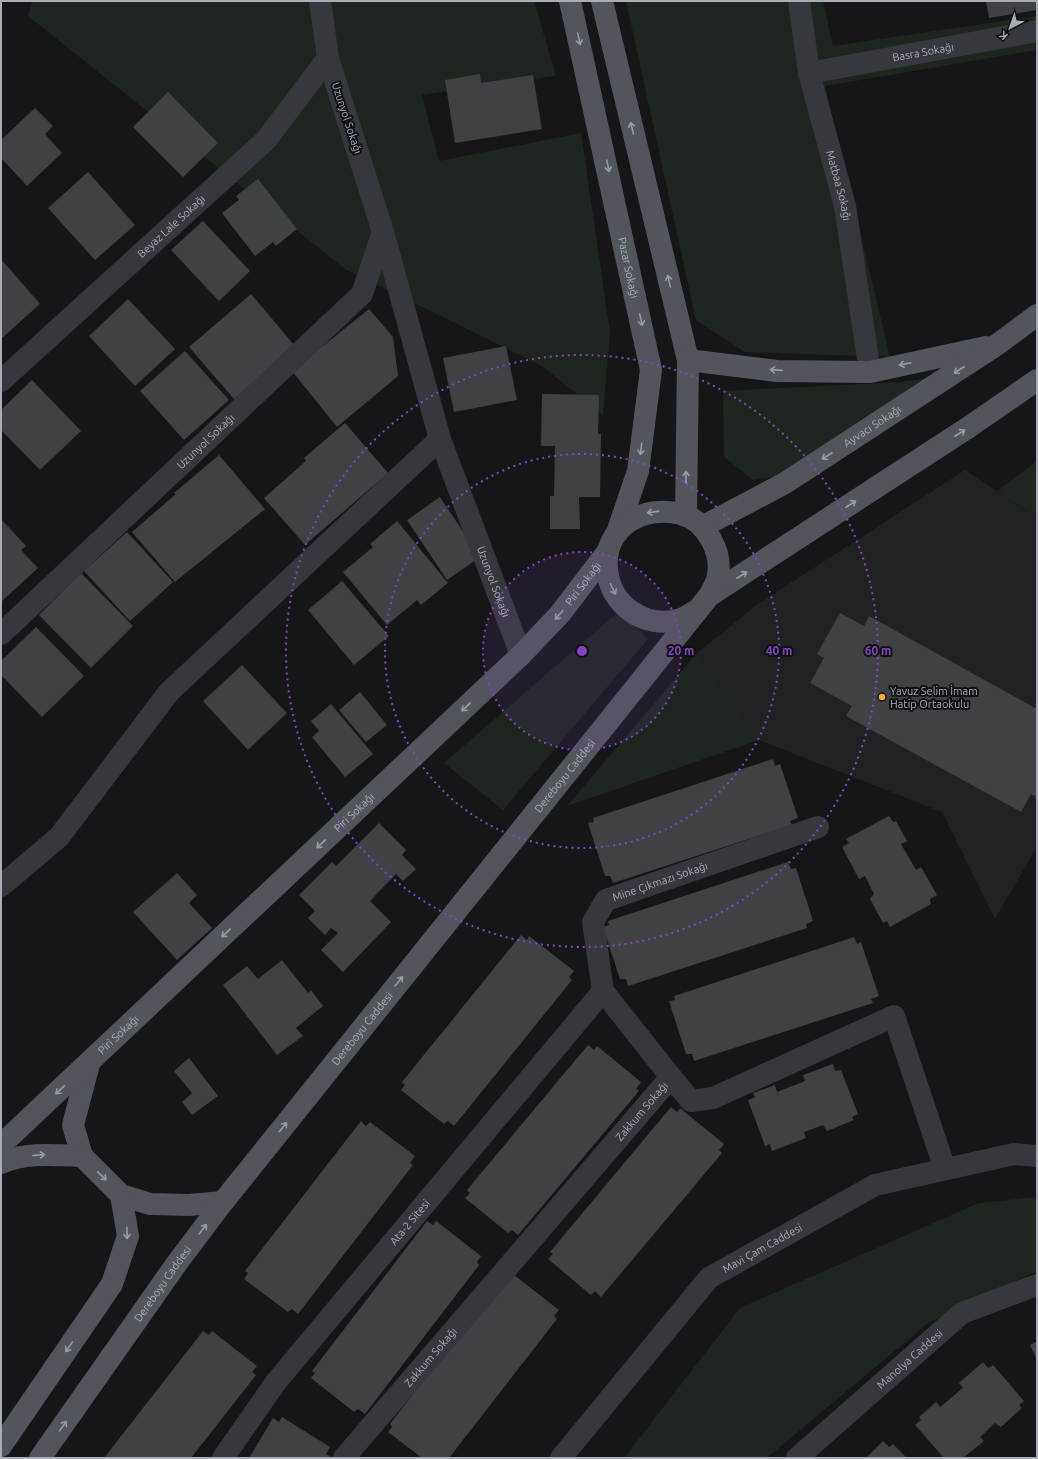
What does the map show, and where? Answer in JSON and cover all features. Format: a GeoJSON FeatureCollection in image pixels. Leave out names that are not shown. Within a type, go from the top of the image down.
{"type":"FeatureCollection","features":[{"type":"Feature","properties":{"kind":"main road","name":"Pazar Sokağı"},"geometry":{"type":"LineString","coordinates":[[570,1],[651,370],[638,471],[613,543]]}},
{"type":"Feature","properties":{"kind":"main road"},"geometry":{"type":"LineString","coordinates":[[602,1],[688,360],[694,521],[668,511],[648,512],[630,520],[613,543],[607,569],[610,585],[619,601],[631,613],[647,620],[665,622],[682,619],[703,603],[969,427],[1037,380]]}},
{"type":"Feature","properties":{"kind":"main road","name":"Ayvacı Sokağı"},"geometry":{"type":"LineString","coordinates":[[694,521],[786,483],[998,344],[1037,315]]}},
{"type":"Feature","properties":{"kind":"main road"},"geometry":{"type":"LineString","coordinates":[[688,360],[777,370],[870,372],[998,344]]}},
{"type":"Feature","properties":{"kind":"main road","name":"Dereboyu Caddesi"},"geometry":{"type":"LineString","coordinates":[[40,1458],[177,1263],[223,1202],[703,603],[717,579],[718,560],[713,542],[694,521]]}},
{"type":"Feature","properties":{"kind":"main road","name":"Piri Sokağı"},"geometry":{"type":"LineString","coordinates":[[1,1145],[89,1064],[521,655],[560,614],[613,543]]}},
{"type":"Feature","properties":{"kind":"main road"},"geometry":{"type":"LineString","coordinates":[[89,1064],[73,1125],[82,1156],[121,1195],[150,1204],[189,1205],[223,1202]]}},
{"type":"Feature","properties":{"kind":"main road"},"geometry":{"type":"LineString","coordinates":[[1,1163],[9,1159],[41,1154],[82,1156]]}},
{"type":"Feature","properties":{"kind":"main road"},"geometry":{"type":"LineString","coordinates":[[1,1446],[112,1284],[128,1236],[121,1195]]}},
{"type":"Feature","properties":{"kind":"street","name":"Uzunyol Sokağı"},"geometry":{"type":"LineString","coordinates":[[320,1],[328,58],[383,232],[440,439],[521,655]]}},
{"type":"Feature","properties":{"kind":"street","name":"Matbaa Sokağı"},"geometry":{"type":"LineString","coordinates":[[799,1],[809,73],[845,206],[870,372]]}},
{"type":"Feature","properties":{"kind":"street","name":"Basra Sokağı"},"geometry":{"type":"LineString","coordinates":[[809,73],[1037,31]]}},
{"type":"Feature","properties":{"kind":"street","name":"Beyaz Lale Sokağı"},"geometry":{"type":"LineString","coordinates":[[1,382],[266,140],[328,58]]}},
{"type":"Feature","properties":{"kind":"street","name":"Uzunyol Sokağı"},"geometry":{"type":"LineString","coordinates":[[1,634],[362,294],[383,232]]}},
{"type":"Feature","properties":{"kind":"street"},"geometry":{"type":"LineString","coordinates":[[1,886],[59,837],[169,692],[440,439]]}},
{"type":"Feature","properties":{"kind":"street","name":"Mine Çıkmazı Sokağı"},"geometry":{"type":"LineString","coordinates":[[671,1078],[603,991],[593,922],[606,900],[818,827]]}},
{"type":"Feature","properties":{"kind":"street","name":"Ata-2 Sitesi"},"geometry":{"type":"LineString","coordinates":[[223,1458],[276,1382],[603,991]]}},
{"type":"Feature","properties":{"kind":"street","name":"Zakkum Sokağı"},"geometry":{"type":"LineString","coordinates":[[344,1458],[671,1078],[691,1101],[713,1098],[894,1016],[945,1169]]}},
{"type":"Feature","properties":{"kind":"street","name":"Mavi Çam Caddesi"},"geometry":{"type":"LineString","coordinates":[[561,1458],[708,1278],[875,1185],[1014,1154],[1037,1156]]}},
{"type":"Feature","properties":{"kind":"street","name":"Manolya Caddesi"},"geometry":{"type":"LineString","coordinates":[[796,1458],[962,1313],[1037,1285]]}},
{"type":"Feature","properties":{"kind":"shaded area"},"geometry":{"type":"Polygon","coordinates":[[[32,1],[534,1],[556,76],[422,95],[439,161],[581,133],[610,332],[603,415],[542,366],[345,269],[28,16],[32,1]]]}},
{"type":"Feature","properties":{"kind":"shaded area"},"geometry":{"type":"Polygon","coordinates":[[[626,1],[823,1],[833,46],[1037,16],[1037,50],[825,86],[890,357],[745,352],[696,320],[626,1]]]}},
{"type":"Feature","properties":{"kind":"shaded area"},"geometry":{"type":"Polygon","coordinates":[[[955,374],[791,474],[753,480],[724,457],[723,391],[901,382],[955,374]]]}},
{"type":"Feature","properties":{"kind":"shaded area"},"geometry":{"type":"Polygon","coordinates":[[[1037,461],[1037,518],[997,491],[1037,461]]]}},
{"type":"Feature","properties":{"kind":"shaded area","name":"Yavuz Selim İmam Hatip Ortaokulu"},"geometry":{"type":"Polygon","coordinates":[[[965,470],[1037,518],[1037,847],[995,919],[942,812],[759,740],[696,654],[758,604],[965,470]]]}},
{"type":"Feature","properties":{"kind":"shaded area"},"geometry":{"type":"Polygon","coordinates":[[[619,611],[648,639],[503,810],[444,763],[619,611]]]}},
{"type":"Feature","properties":{"kind":"shaded area"},"geometry":{"type":"Polygon","coordinates":[[[696,654],[759,740],[567,806],[696,654]]]}},
{"type":"Feature","properties":{"kind":"shaded area"},"geometry":{"type":"Polygon","coordinates":[[[1037,1197],[1037,1271],[928,1323],[767,1458],[624,1458],[740,1308],[979,1203],[1037,1197]]]}},
{"type":"Feature","properties":{"kind":"building"},"geometry":{"type":"Polygon","coordinates":[[[986,1],[1037,1],[1037,10],[989,18],[986,1]]]}},
{"type":"Feature","properties":{"kind":"building"},"geometry":{"type":"Polygon","coordinates":[[[480,74],[481,83],[533,75],[542,129],[455,143],[445,80],[480,74]]]}},
{"type":"Feature","properties":{"kind":"building"},"geometry":{"type":"Polygon","coordinates":[[[168,92],[218,143],[183,177],[133,127],[168,92]]]}},
{"type":"Feature","properties":{"kind":"building"},"geometry":{"type":"Polygon","coordinates":[[[35,108],[53,126],[45,134],[62,153],[27,186],[1,158],[1,140],[35,108]]]}},
{"type":"Feature","properties":{"kind":"building"},"geometry":{"type":"Polygon","coordinates":[[[88,172],[135,225],[95,260],[48,208],[88,172]]]}},
{"type":"Feature","properties":{"kind":"building"},"geometry":{"type":"Polygon","coordinates":[[[258,179],[297,229],[276,246],[273,242],[255,256],[222,213],[239,200],[236,196],[258,179]]]}},
{"type":"Feature","properties":{"kind":"building"},"geometry":{"type":"Polygon","coordinates":[[[203,221],[250,271],[219,301],[171,250],[203,221]]]}},
{"type":"Feature","properties":{"kind":"building"},"geometry":{"type":"Polygon","coordinates":[[[1,259],[40,304],[1,339],[1,259]]]}},
{"type":"Feature","properties":{"kind":"building"},"geometry":{"type":"Polygon","coordinates":[[[251,294],[295,346],[234,399],[189,347],[251,294]]]}},
{"type":"Feature","properties":{"kind":"building"},"geometry":{"type":"Polygon","coordinates":[[[128,299],[175,349],[135,386],[89,336],[128,299]]]}},
{"type":"Feature","properties":{"kind":"building"},"geometry":{"type":"Polygon","coordinates":[[[369,309],[393,337],[398,376],[337,427],[292,371],[369,309]]]}},
{"type":"Feature","properties":{"kind":"building"},"geometry":{"type":"Polygon","coordinates":[[[506,346],[517,400],[454,412],[443,358],[506,346]]]}},
{"type":"Feature","properties":{"kind":"building"},"geometry":{"type":"Polygon","coordinates":[[[185,351],[229,400],[184,440],[140,391],[185,351]]]}},
{"type":"Feature","properties":{"kind":"building"},"geometry":{"type":"Polygon","coordinates":[[[32,380],[81,431],[40,470],[1,430],[1,410],[32,380]]]}},
{"type":"Feature","properties":{"kind":"building"},"geometry":{"type":"Polygon","coordinates":[[[542,394],[599,395],[598,434],[601,434],[600,497],[579,497],[580,529],[550,529],[550,496],[554,496],[555,446],[541,446],[542,394]]]}},
{"type":"Feature","properties":{"kind":"building"},"geometry":{"type":"Polygon","coordinates":[[[345,423],[388,473],[305,545],[264,498],[306,461],[304,458],[345,423]]]}},
{"type":"Feature","properties":{"kind":"building"},"geometry":{"type":"Polygon","coordinates":[[[219,455],[265,509],[175,582],[132,532],[176,494],[174,493],[219,455]]]}},
{"type":"Feature","properties":{"kind":"building"},"geometry":{"type":"Polygon","coordinates":[[[440,497],[480,557],[447,580],[407,520],[440,497]]]}},
{"type":"Feature","properties":{"kind":"building"},"geometry":{"type":"Polygon","coordinates":[[[1,519],[26,546],[21,550],[38,568],[1,602],[1,519]]]}},
{"type":"Feature","properties":{"kind":"building"},"geometry":{"type":"Polygon","coordinates":[[[397,521],[448,583],[421,605],[417,600],[387,625],[343,572],[373,547],[370,544],[397,521]]]}},
{"type":"Feature","properties":{"kind":"building"},"geometry":{"type":"Polygon","coordinates":[[[127,532],[173,582],[130,621],[84,571],[127,532]]]}},
{"type":"Feature","properties":{"kind":"building"},"geometry":{"type":"Polygon","coordinates":[[[81,573],[133,626],[91,668],[39,615],[81,573]]]}},
{"type":"Feature","properties":{"kind":"building"},"geometry":{"type":"Polygon","coordinates":[[[342,581],[389,636],[354,665],[308,610],[342,581]]]}},
{"type":"Feature","properties":{"kind":"building"},"geometry":{"type":"Polygon","coordinates":[[[840,613],[864,626],[869,616],[1037,709],[1037,797],[1031,794],[1021,812],[846,716],[852,706],[810,683],[824,658],[817,654],[840,613]]]}},
{"type":"Feature","properties":{"kind":"building"},"geometry":{"type":"Polygon","coordinates":[[[36,627],[84,676],[42,717],[1,675],[1,661],[36,627]]]}},
{"type":"Feature","properties":{"kind":"building"},"geometry":{"type":"Polygon","coordinates":[[[242,665],[287,713],[248,750],[203,701],[242,665]]]}},
{"type":"Feature","properties":{"kind":"building"},"geometry":{"type":"Polygon","coordinates":[[[360,692],[387,725],[366,742],[339,710],[360,692]]]}},
{"type":"Feature","properties":{"kind":"building"},"geometry":{"type":"Polygon","coordinates":[[[331,704],[373,754],[345,777],[312,737],[319,731],[311,721],[331,704]]]}},
{"type":"Feature","properties":{"kind":"building"},"geometry":{"type":"Polygon","coordinates":[[[773,759],[775,766],[780,764],[798,818],[790,821],[792,825],[613,883],[610,876],[605,876],[588,823],[594,822],[593,818],[773,759]]]}},
{"type":"Feature","properties":{"kind":"building"},"geometry":{"type":"Polygon","coordinates":[[[889,816],[893,822],[896,821],[907,841],[901,844],[916,870],[921,867],[937,895],[930,899],[931,904],[890,927],[887,921],[883,923],[870,899],[874,894],[865,876],[859,879],[842,847],[849,843],[846,839],[889,816]]]}},
{"type":"Feature","properties":{"kind":"building"},"geometry":{"type":"Polygon","coordinates":[[[379,823],[406,850],[402,855],[416,869],[403,881],[396,874],[370,901],[391,922],[343,972],[321,950],[338,933],[331,928],[325,935],[308,918],[315,911],[299,895],[332,862],[336,866],[379,823]]]}},
{"type":"Feature","properties":{"kind":"building"},"geometry":{"type":"Polygon","coordinates":[[[788,862],[791,869],[796,868],[813,921],[806,924],[807,928],[628,986],[626,979],[620,979],[603,927],[609,925],[608,921],[788,862]]]}},
{"type":"Feature","properties":{"kind":"building"},"geometry":{"type":"Polygon","coordinates":[[[177,873],[197,895],[189,903],[212,928],[177,960],[133,912],[177,873]]]}},
{"type":"Feature","properties":{"kind":"building"},"geometry":{"type":"Polygon","coordinates":[[[521,935],[527,940],[529,936],[574,971],[569,977],[572,980],[454,1126],[448,1121],[444,1124],[401,1090],[405,1085],[402,1082],[521,935]]]}},
{"type":"Feature","properties":{"kind":"building"},"geometry":{"type":"Polygon","coordinates":[[[854,937],[857,944],[861,942],[879,996],[871,999],[873,1003],[694,1061],[692,1054],[686,1054],[669,1001],[675,1000],[674,996],[854,937]]]}},
{"type":"Feature","properties":{"kind":"building"},"geometry":{"type":"Polygon","coordinates":[[[282,960],[308,993],[311,990],[323,1006],[296,1028],[303,1036],[277,1055],[223,985],[247,966],[258,979],[282,960]]]}},
{"type":"Feature","properties":{"kind":"building"},"geometry":{"type":"Polygon","coordinates":[[[588,1045],[594,1050],[597,1046],[641,1082],[636,1089],[639,1091],[518,1235],[512,1230],[508,1233],[465,1198],[470,1193],[467,1190],[588,1045]]]}},
{"type":"Feature","properties":{"kind":"building"},"geometry":{"type":"Polygon","coordinates":[[[189,1058],[218,1096],[192,1115],[182,1102],[192,1093],[174,1071],[189,1058]]]}},
{"type":"Feature","properties":{"kind":"building"},"geometry":{"type":"Polygon","coordinates":[[[833,1064],[835,1071],[841,1070],[858,1114],[852,1117],[854,1120],[827,1131],[823,1125],[804,1132],[806,1138],[772,1151],[770,1144],[765,1146],[748,1100],[755,1097],[753,1093],[775,1085],[777,1092],[805,1081],[803,1075],[833,1064]]]}},
{"type":"Feature","properties":{"kind":"building"},"geometry":{"type":"Polygon","coordinates":[[[671,1107],[677,1112],[680,1108],[724,1144],[719,1150],[722,1153],[601,1297],[595,1291],[591,1295],[548,1259],[553,1254],[550,1252],[671,1107]]]}},
{"type":"Feature","properties":{"kind":"building"},"geometry":{"type":"Polygon","coordinates":[[[361,1121],[366,1126],[370,1122],[415,1156],[410,1163],[413,1165],[298,1314],[292,1309],[288,1312],[244,1279],[248,1273],[245,1271],[361,1121]]]}},
{"type":"Feature","properties":{"kind":"building"},"geometry":{"type":"Polygon","coordinates":[[[427,1221],[433,1225],[436,1221],[481,1256],[477,1262],[479,1265],[365,1414],[358,1409],[354,1412],[311,1378],[315,1373],[312,1371],[427,1221]]]}},
{"type":"Feature","properties":{"kind":"building"},"geometry":{"type":"Polygon","coordinates":[[[505,1275],[514,1275],[559,1310],[554,1316],[557,1319],[449,1458],[422,1458],[388,1432],[392,1427],[390,1424],[505,1275]]]}},
{"type":"Feature","properties":{"kind":"building"},"geometry":{"type":"Polygon","coordinates":[[[203,1331],[209,1335],[212,1331],[257,1366],[252,1372],[256,1375],[191,1458],[104,1458],[203,1331]]]}},
{"type":"Feature","properties":{"kind":"building"},"geometry":{"type":"Polygon","coordinates":[[[1037,1341],[1037,1359],[1030,1345],[1037,1341]]]}},
{"type":"Feature","properties":{"kind":"building"},"geometry":{"type":"Polygon","coordinates":[[[983,1362],[988,1368],[993,1365],[1024,1401],[1019,1405],[1022,1408],[1001,1427],[995,1423],[980,1437],[984,1441],[963,1458],[944,1458],[915,1425],[921,1420],[919,1417],[936,1402],[940,1407],[963,1388],[959,1383],[983,1362]]]}},
{"type":"Feature","properties":{"kind":"building"},"geometry":{"type":"Polygon","coordinates":[[[282,1417],[330,1447],[326,1454],[330,1456],[328,1458],[249,1458],[273,1418],[279,1422],[282,1417]]]}},
{"type":"Feature","properties":{"kind":"building"},"geometry":{"type":"Polygon","coordinates":[[[883,1441],[889,1447],[893,1444],[907,1458],[866,1458],[883,1441]]]}},
{"type":"Feature","properties":{"kind":"place","name":"Yavuz Selim İmam Hatip Ortaokulu"},"geometry":{"type":"Point","coordinates":[882,697]}}]}
